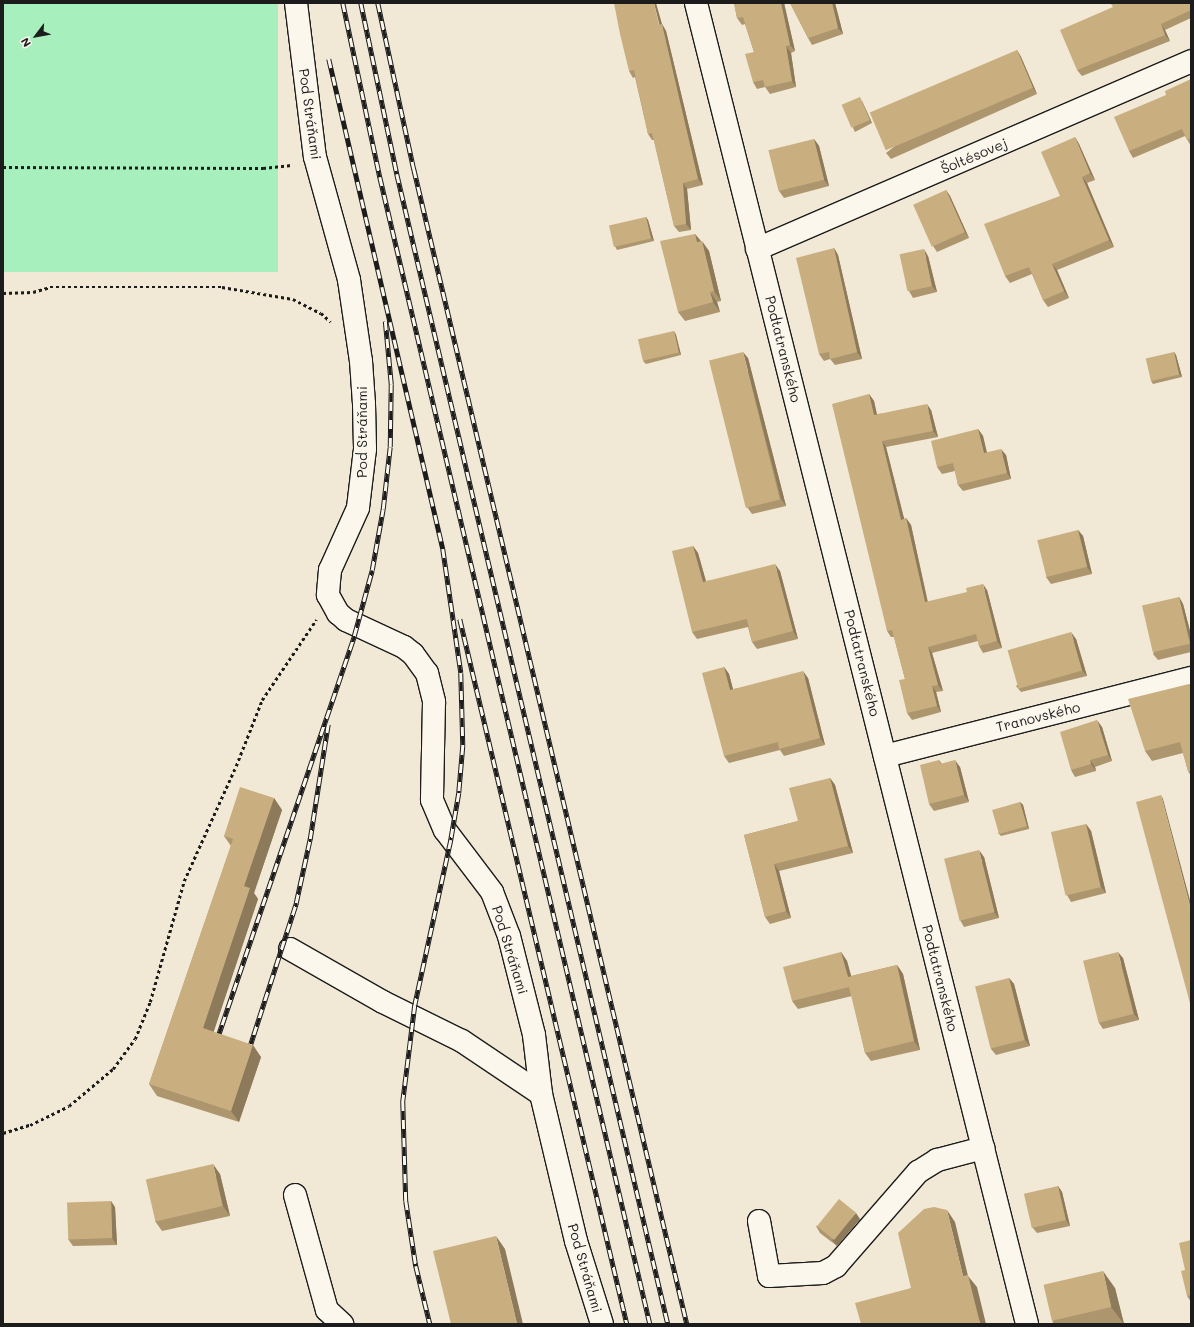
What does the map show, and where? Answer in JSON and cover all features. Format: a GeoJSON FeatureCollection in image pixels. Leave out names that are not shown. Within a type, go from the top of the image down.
{"type":"FeatureCollection","features":[{"type":"Feature","properties":{"kind":"street","name":"Pod Stráňami"},"geometry":{"type":"LineString","coordinates":[[296,3],[316,164],[349,280],[361,361],[364,404],[365,449],[362,484],[352,522],[330,570],[328,595],[332,604],[346,620],[404,646],[413,654],[427,673],[434,702],[432,800],[444,830],[492,892],[509,936],[534,1034],[542,1094],[576,1242],[602,1324]]}},
{"type":"Feature","properties":{"kind":"street","name":"Podtatranského"},"geometry":{"type":"LineString","coordinates":[[696,3],[1027,1324]]}},
{"type":"Feature","properties":{"kind":"street","name":"Šoltésovej"},"geometry":{"type":"LineString","coordinates":[[757,248],[1191,62]]}},
{"type":"Feature","properties":{"kind":"street","name":"Tranovského"},"geometry":{"type":"LineString","coordinates":[[885,756],[1191,678]]}},
{"type":"Feature","properties":{"kind":"street"},"geometry":{"type":"LineString","coordinates":[[290,950],[383,1002],[462,1041],[542,1094]]}},
{"type":"Feature","properties":{"kind":"street"},"geometry":{"type":"LineString","coordinates":[[759,1221],[769,1276],[823,1273],[836,1266],[918,1172],[937,1160],[983,1148]]}},
{"type":"Feature","properties":{"kind":"street"},"geometry":{"type":"LineString","coordinates":[[295,1195],[327,1310],[342,1324]]}},
{"type":"Feature","properties":{"kind":"path"},"geometry":{"type":"LineString","coordinates":[[3,167],[263,168],[316,164]]}},
{"type":"Feature","properties":{"kind":"path"},"geometry":{"type":"LineString","coordinates":[[3,293],[33,292],[50,287],[222,287],[303,303],[333,323]]}},
{"type":"Feature","properties":{"kind":"path"},"geometry":{"type":"LineString","coordinates":[[3,1133],[30,1125],[69,1106],[112,1069],[135,1039],[150,1002],[184,881],[236,766],[262,700],[303,636],[332,604]]}},
{"type":"Feature","properties":{"kind":"green space"},"geometry":{"type":"Polygon","coordinates":[[[3,3],[278,3],[278,272],[3,272],[3,3]]]}},
{"type":"Feature","properties":{"kind":"building"},"geometry":{"type":"Polygon","coordinates":[[[614,3],[654,3],[659,25],[662,24],[698,179],[683,183],[686,224],[674,226],[652,133],[648,134],[634,70],[629,71],[614,3]]]}},
{"type":"Feature","properties":{"kind":"building"},"geometry":{"type":"Polygon","coordinates":[[[734,3],[781,3],[790,45],[786,46],[792,81],[765,87],[763,80],[753,82],[745,54],[754,52],[743,17],[737,18],[734,3]]]}},
{"type":"Feature","properties":{"kind":"building"},"geometry":{"type":"Polygon","coordinates":[[[790,3],[832,3],[838,28],[808,38],[790,3]]]}},
{"type":"Feature","properties":{"kind":"building"},"geometry":{"type":"Polygon","coordinates":[[[1191,3],[1191,10],[1161,24],[1165,35],[1077,70],[1060,30],[1113,7],[1111,4],[1191,3]]]}},
{"type":"Feature","properties":{"kind":"building"},"geometry":{"type":"Polygon","coordinates":[[[1017,50],[1033,88],[886,150],[870,113],[1017,50]]]}},
{"type":"Feature","properties":{"kind":"building"},"geometry":{"type":"Polygon","coordinates":[[[1191,79],[1191,138],[1187,140],[1182,129],[1129,151],[1114,117],[1166,95],[1165,91],[1191,79]]]}},
{"type":"Feature","properties":{"kind":"building"},"geometry":{"type":"Polygon","coordinates":[[[860,97],[870,120],[851,128],[842,105],[860,97]]]}},
{"type":"Feature","properties":{"kind":"building"},"geometry":{"type":"Polygon","coordinates":[[[1075,137],[1090,173],[1082,177],[1109,240],[1052,264],[1064,291],[1043,300],[1029,267],[1005,276],[984,224],[1060,196],[1041,152],[1075,137]]]}},
{"type":"Feature","properties":{"kind":"building"},"geometry":{"type":"Polygon","coordinates":[[[814,139],[824,180],[779,191],[768,150],[814,139]]]}},
{"type":"Feature","properties":{"kind":"building"},"geometry":{"type":"Polygon","coordinates":[[[946,190],[965,232],[932,247],[913,205],[946,190]]]}},
{"type":"Feature","properties":{"kind":"building"},"geometry":{"type":"Polygon","coordinates":[[[646,217],[651,238],[614,247],[609,226],[646,217]]]}},
{"type":"Feature","properties":{"kind":"building"},"geometry":{"type":"Polygon","coordinates":[[[695,234],[697,242],[702,241],[714,291],[710,292],[713,302],[678,312],[660,241],[695,234]]]}},
{"type":"Feature","properties":{"kind":"building"},"geometry":{"type":"Polygon","coordinates":[[[834,248],[857,352],[830,359],[829,352],[819,354],[796,258],[834,248]]]}},
{"type":"Feature","properties":{"kind":"building"},"geometry":{"type":"Polygon","coordinates":[[[924,249],[932,286],[907,291],[900,254],[924,249]]]}},
{"type":"Feature","properties":{"kind":"building"},"geometry":{"type":"Polygon","coordinates":[[[674,331],[679,352],[643,361],[638,339],[674,331]]]}},
{"type":"Feature","properties":{"kind":"building"},"geometry":{"type":"Polygon","coordinates":[[[743,352],[780,499],[746,508],[709,360],[743,352]]]}},
{"type":"Feature","properties":{"kind":"building"},"geometry":{"type":"Polygon","coordinates":[[[1174,352],[1179,374],[1151,381],[1146,359],[1174,352]]]}},
{"type":"Feature","properties":{"kind":"building"},"geometry":{"type":"Polygon","coordinates":[[[869,394],[874,415],[927,404],[933,431],[882,441],[901,520],[906,518],[925,602],[967,592],[966,588],[983,584],[997,641],[979,646],[976,634],[928,647],[938,685],[932,686],[937,706],[907,713],[899,680],[905,679],[892,630],[887,631],[832,404],[869,394]]]}},
{"type":"Feature","properties":{"kind":"building"},"geometry":{"type":"Polygon","coordinates":[[[978,429],[984,453],[1001,449],[1007,473],[958,485],[953,463],[937,467],[931,441],[978,429]]]}},
{"type":"Feature","properties":{"kind":"building"},"geometry":{"type":"Polygon","coordinates":[[[1078,530],[1087,567],[1046,577],[1037,540],[1078,530]]]}},
{"type":"Feature","properties":{"kind":"building"},"geometry":{"type":"Polygon","coordinates":[[[693,546],[703,582],[775,564],[793,631],[752,642],[747,619],[692,632],[672,551],[693,546]]]}},
{"type":"Feature","properties":{"kind":"building"},"geometry":{"type":"Polygon","coordinates":[[[1179,597],[1190,644],[1153,652],[1142,606],[1179,597]]]}},
{"type":"Feature","properties":{"kind":"building"},"geometry":{"type":"Polygon","coordinates":[[[1071,632],[1082,670],[1019,689],[1008,650],[1071,632]]]}},
{"type":"Feature","properties":{"kind":"building"},"geometry":{"type":"Polygon","coordinates":[[[724,667],[730,690],[803,671],[820,738],[779,749],[778,742],[724,756],[702,673],[724,667]]]}},
{"type":"Feature","properties":{"kind":"building"},"geometry":{"type":"Polygon","coordinates":[[[1189,684],[1191,690],[1191,771],[1188,771],[1180,742],[1145,751],[1128,699],[1189,684]]]}},
{"type":"Feature","properties":{"kind":"building"},"geometry":{"type":"Polygon","coordinates":[[[1097,720],[1108,755],[1090,760],[1091,764],[1071,770],[1060,732],[1097,720]]]}},
{"type":"Feature","properties":{"kind":"building"},"geometry":{"type":"Polygon","coordinates":[[[939,760],[940,764],[955,760],[964,795],[929,804],[920,765],[939,760]]]}},
{"type":"Feature","properties":{"kind":"building"},"geometry":{"type":"Polygon","coordinates":[[[830,778],[848,846],[774,864],[786,911],[765,917],[744,835],[798,821],[789,788],[830,778]]]}},
{"type":"Feature","properties":{"kind":"building"},"geometry":{"type":"Polygon","coordinates":[[[240,787],[274,798],[244,886],[250,888],[203,1028],[253,1045],[231,1111],[149,1084],[233,839],[224,836],[240,787]]]}},
{"type":"Feature","properties":{"kind":"building"},"geometry":{"type":"Polygon","coordinates":[[[1161,795],[1191,910],[1191,1007],[1136,802],[1161,795]]]}},
{"type":"Feature","properties":{"kind":"building"},"geometry":{"type":"Polygon","coordinates":[[[1020,802],[1027,826],[999,834],[992,810],[1020,802]]]}},
{"type":"Feature","properties":{"kind":"building"},"geometry":{"type":"Polygon","coordinates":[[[1086,824],[1101,887],[1066,895],[1051,832],[1086,824]]]}},
{"type":"Feature","properties":{"kind":"building"},"geometry":{"type":"Polygon","coordinates":[[[979,850],[994,912],[960,921],[944,859],[979,850]]]}},
{"type":"Feature","properties":{"kind":"building"},"geometry":{"type":"Polygon","coordinates":[[[841,952],[848,977],[897,965],[914,1041],[865,1053],[849,987],[792,1001],[783,967],[841,952]]]}},
{"type":"Feature","properties":{"kind":"building"},"geometry":{"type":"Polygon","coordinates":[[[1118,952],[1133,1014],[1099,1023],[1083,961],[1118,952]]]}},
{"type":"Feature","properties":{"kind":"building"},"geometry":{"type":"Polygon","coordinates":[[[1009,978],[1024,1040],[991,1049],[975,986],[1009,978]]]}},
{"type":"Feature","properties":{"kind":"building"},"geometry":{"type":"Polygon","coordinates":[[[213,1164],[223,1206],[155,1221],[146,1180],[213,1164]]]}},
{"type":"Feature","properties":{"kind":"building"},"geometry":{"type":"Polygon","coordinates":[[[1058,1186],[1066,1220],[1032,1228],[1024,1194],[1058,1186]]]}},
{"type":"Feature","properties":{"kind":"building"},"geometry":{"type":"Polygon","coordinates":[[[839,1199],[856,1213],[834,1240],[817,1226],[839,1199]]]}},
{"type":"Feature","properties":{"kind":"building"},"geometry":{"type":"Polygon","coordinates":[[[111,1201],[112,1238],[68,1240],[67,1203],[111,1201]]]}},
{"type":"Feature","properties":{"kind":"building"},"geometry":{"type":"Polygon","coordinates":[[[934,1207],[947,1210],[963,1276],[968,1275],[980,1323],[861,1324],[855,1303],[911,1288],[898,1233],[924,1209],[934,1207]]]}},
{"type":"Feature","properties":{"kind":"building"},"geometry":{"type":"Polygon","coordinates":[[[496,1236],[517,1324],[451,1324],[433,1251],[496,1236]]]}},
{"type":"Feature","properties":{"kind":"building"},"geometry":{"type":"Polygon","coordinates":[[[1191,1240],[1191,1295],[1187,1296],[1181,1271],[1185,1270],[1179,1243],[1191,1240]]]}},
{"type":"Feature","properties":{"kind":"building"},"geometry":{"type":"Polygon","coordinates":[[[1103,1271],[1111,1307],[1052,1321],[1044,1285],[1103,1271]]]}},
{"type":"Feature","properties":{"kind":"railway"},"geometry":{"type":"LineString","coordinates":[[343,3],[380,177],[650,1324]]}},
{"type":"Feature","properties":{"kind":"railway"},"geometry":{"type":"LineString","coordinates":[[361,3],[397,174],[668,1324]]}},
{"type":"Feature","properties":{"kind":"railway"},"geometry":{"type":"LineString","coordinates":[[378,3],[414,169],[687,1324]]}},
{"type":"Feature","properties":{"kind":"railway"},"geometry":{"type":"LineString","coordinates":[[329,59],[443,549],[461,673],[463,746],[459,793],[451,840],[415,1005],[403,1102],[406,1201],[416,1266],[430,1324]]}},
{"type":"Feature","properties":{"kind":"railway"},"geometry":{"type":"LineString","coordinates":[[216,1042],[354,636],[372,570],[383,509],[390,447],[391,384],[385,321]]}},
{"type":"Feature","properties":{"kind":"railway"},"geometry":{"type":"LineString","coordinates":[[460,619],[627,1324]]}},
{"type":"Feature","properties":{"kind":"railway"},"geometry":{"type":"LineString","coordinates":[[248,1052],[296,903],[310,839],[328,724]]}}]}
